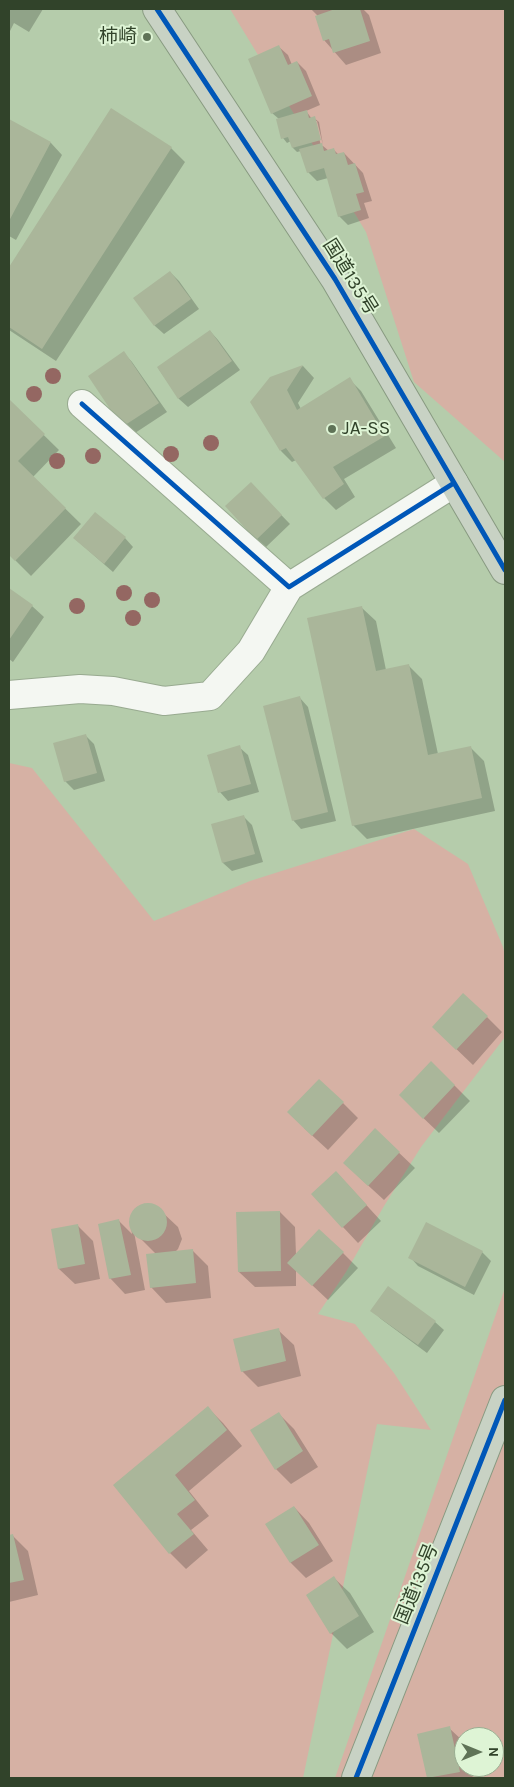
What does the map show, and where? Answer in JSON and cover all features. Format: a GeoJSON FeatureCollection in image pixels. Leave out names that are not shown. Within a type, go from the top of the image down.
{"type":"FeatureCollection","features":[{"type":"Feature","properties":{"kind":"highway","name":"国道135号"},"geometry":{"type":"LineString","coordinates":[[157,9],[336,279],[505,570]]}},
{"type":"Feature","properties":{"kind":"highway","name":"国道135号"},"geometry":{"type":"LineString","coordinates":[[356,1778],[505,1400]]}},
{"type":"Feature","properties":{"kind":"street"},"geometry":{"type":"LineString","coordinates":[[82,404],[289,587]]}},
{"type":"Feature","properties":{"kind":"street"},"geometry":{"type":"LineString","coordinates":[[9,695],[80,689],[113,691],[164,701],[210,696],[250,651],[289,587],[454,484]]}},
{"type":"Feature","properties":{"kind":"shaded area"},"geometry":{"type":"Polygon","coordinates":[[[230,9],[505,9],[505,462],[414,382],[366,232],[230,9]]]}},
{"type":"Feature","properties":{"kind":"shaded area"},"geometry":{"type":"Polygon","coordinates":[[[9,763],[32,768],[154,921],[250,881],[414,829],[468,864],[503,947],[505,956],[505,1037],[421,1147],[346,1272],[318,1314],[355,1324],[394,1373],[431,1430],[377,1424],[303,1778],[9,1778],[9,763]]]}},
{"type":"Feature","properties":{"kind":"shaded area"},"geometry":{"type":"Polygon","coordinates":[[[505,1288],[505,1778],[335,1778],[505,1288]]]}},
{"type":"Feature","properties":{"kind":"building"},"geometry":{"type":"Polygon","coordinates":[[[335,9],[360,9],[370,41],[333,53],[329,39],[323,41],[315,16],[335,9]]]}},
{"type":"Feature","properties":{"kind":"building"},"geometry":{"type":"Polygon","coordinates":[[[279,45],[288,65],[297,61],[312,96],[271,114],[248,59],[279,45]]]}},
{"type":"Feature","properties":{"kind":"building"},"geometry":{"type":"Polygon","coordinates":[[[111,108],[172,147],[42,349],[9,327],[9,267],[111,108]]]}},
{"type":"Feature","properties":{"kind":"building"},"geometry":{"type":"Polygon","coordinates":[[[307,110],[309,118],[315,116],[321,140],[292,148],[288,137],[281,139],[276,119],[307,110]]]}},
{"type":"Feature","properties":{"kind":"building"},"geometry":{"type":"Polygon","coordinates":[[[9,119],[51,142],[9,221],[9,119]]]}},
{"type":"Feature","properties":{"kind":"building"},"geometry":{"type":"Polygon","coordinates":[[[322,143],[324,151],[334,148],[336,154],[344,152],[348,165],[355,163],[364,192],[356,194],[361,210],[338,217],[324,168],[307,173],[299,149],[322,143]]]}},
{"type":"Feature","properties":{"kind":"building"},"geometry":{"type":"Polygon","coordinates":[[[170,271],[191,299],[154,326],[133,298],[170,271]]]}},
{"type":"Feature","properties":{"kind":"building"},"geometry":{"type":"Polygon","coordinates":[[[210,330],[232,361],[178,399],[157,367],[210,330]]]}},
{"type":"Feature","properties":{"kind":"building"},"geometry":{"type":"Polygon","coordinates":[[[124,351],[159,403],[122,427],[88,376],[124,351]]]}},
{"type":"Feature","properties":{"kind":"building"},"geometry":{"type":"Polygon","coordinates":[[[303,365],[287,390],[297,410],[350,377],[385,436],[333,467],[344,484],[323,499],[286,448],[280,451],[250,402],[270,377],[303,365]]]}},
{"type":"Feature","properties":{"kind":"building"},"geometry":{"type":"Polygon","coordinates":[[[9,399],[45,434],[18,461],[66,508],[15,561],[9,555],[9,399]]]}},
{"type":"Feature","properties":{"kind":"building"},"geometry":{"type":"Polygon","coordinates":[[[251,482],[282,515],[256,540],[225,506],[251,482]]]}},
{"type":"Feature","properties":{"kind":"building"},"geometry":{"type":"Polygon","coordinates":[[[95,512],[126,537],[104,564],[73,538],[95,512]]]}},
{"type":"Feature","properties":{"kind":"building"},"geometry":{"type":"Polygon","coordinates":[[[9,588],[33,605],[9,640],[9,588]]]}},
{"type":"Feature","properties":{"kind":"building"},"geometry":{"type":"Polygon","coordinates":[[[362,606],[376,671],[409,664],[428,755],[471,746],[482,798],[352,826],[307,618],[362,606]]]}},
{"type":"Feature","properties":{"kind":"building"},"geometry":{"type":"Polygon","coordinates":[[[300,696],[328,812],[292,821],[263,706],[300,696]]]}},
{"type":"Feature","properties":{"kind":"building"},"geometry":{"type":"Polygon","coordinates":[[[86,734],[97,773],[64,782],[53,743],[86,734]]]}},
{"type":"Feature","properties":{"kind":"building"},"geometry":{"type":"Polygon","coordinates":[[[240,745],[251,784],[218,793],[207,755],[240,745]]]}},
{"type":"Feature","properties":{"kind":"building"},"geometry":{"type":"Polygon","coordinates":[[[244,815],[255,854],[222,863],[211,824],[244,815]]]}},
{"type":"Feature","properties":{"kind":"building"},"geometry":{"type":"Polygon","coordinates":[[[463,993],[488,1016],[456,1050],[432,1027],[463,993]]]}},
{"type":"Feature","properties":{"kind":"building"},"geometry":{"type":"Polygon","coordinates":[[[431,1061],[455,1085],[423,1119],[399,1095],[431,1061]]]}},
{"type":"Feature","properties":{"kind":"building"},"geometry":{"type":"Polygon","coordinates":[[[319,1079],[344,1102],[312,1136],[287,1112],[319,1079]]]}},
{"type":"Feature","properties":{"kind":"building"},"geometry":{"type":"Polygon","coordinates":[[[375,1128],[400,1152],[368,1186],[343,1163],[375,1128]]]}},
{"type":"Feature","properties":{"kind":"building"},"geometry":{"type":"Polygon","coordinates":[[[336,1171],[367,1205],[342,1228],[311,1194],[336,1171]]]}},
{"type":"Feature","properties":{"kind":"building"},"geometry":{"type":"Polygon","coordinates":[[[148,1203],[155,1204],[161,1209],[166,1215],[166,1229],[161,1235],[155,1240],[148,1241],[141,1240],[135,1235],[130,1229],[129,1222],[130,1215],[135,1209],[141,1204],[148,1203]]]}},
{"type":"Feature","properties":{"kind":"building"},"geometry":{"type":"Polygon","coordinates":[[[280,1211],[281,1271],[238,1272],[236,1212],[280,1211]]]}},
{"type":"Feature","properties":{"kind":"building"},"geometry":{"type":"Polygon","coordinates":[[[119,1219],[131,1275],[109,1279],[98,1224],[119,1219]]]}},
{"type":"Feature","properties":{"kind":"building"},"geometry":{"type":"Polygon","coordinates":[[[426,1222],[483,1251],[465,1287],[408,1258],[426,1222]]]}},
{"type":"Feature","properties":{"kind":"building"},"geometry":{"type":"Polygon","coordinates":[[[78,1224],[85,1264],[58,1269],[51,1229],[78,1224]]]}},
{"type":"Feature","properties":{"kind":"building"},"geometry":{"type":"Polygon","coordinates":[[[319,1229],[344,1252],[312,1286],[287,1263],[319,1229]]]}},
{"type":"Feature","properties":{"kind":"building"},"geometry":{"type":"Polygon","coordinates":[[[193,1249],[196,1283],[150,1288],[146,1254],[193,1249]]]}},
{"type":"Feature","properties":{"kind":"building"},"geometry":{"type":"Polygon","coordinates":[[[388,1286],[436,1321],[418,1345],[370,1311],[388,1286]]]}},
{"type":"Feature","properties":{"kind":"building"},"geometry":{"type":"Polygon","coordinates":[[[279,1328],[286,1361],[241,1372],[233,1339],[279,1328]]]}},
{"type":"Feature","properties":{"kind":"building"},"geometry":{"type":"Polygon","coordinates":[[[208,1406],[227,1430],[175,1475],[195,1500],[177,1514],[194,1534],[169,1554],[113,1485],[208,1406]]]}},
{"type":"Feature","properties":{"kind":"building"},"geometry":{"type":"Polygon","coordinates":[[[279,1412],[303,1451],[275,1470],[250,1430],[279,1412]]]}},
{"type":"Feature","properties":{"kind":"building"},"geometry":{"type":"Polygon","coordinates":[[[294,1506],[319,1545],[290,1563],[265,1524],[294,1506]]]}},
{"type":"Feature","properties":{"kind":"building"},"geometry":{"type":"Polygon","coordinates":[[[13,1534],[24,1580],[9,1583],[9,1535],[13,1534]]]}},
{"type":"Feature","properties":{"kind":"building"},"geometry":{"type":"Polygon","coordinates":[[[334,1576],[359,1616],[330,1634],[306,1595],[334,1576]]]}},
{"type":"Feature","properties":{"kind":"building"},"geometry":{"type":"Polygon","coordinates":[[[450,1726],[454,1744],[454,1773],[427,1778],[417,1734],[450,1726]]]}},
{"type":"Feature","properties":{"kind":"cycle path"},"geometry":{"type":"LineString","coordinates":[[157,9],[335,279],[505,570]]}},
{"type":"Feature","properties":{"kind":"cycle path"},"geometry":{"type":"LineString","coordinates":[[82,404],[289,587],[454,483]]}},
{"type":"Feature","properties":{"kind":"cycle path"},"geometry":{"type":"LineString","coordinates":[[356,1778],[505,1400]]}},
{"type":"Feature","properties":{"kind":"place","name":"柿崎"},"geometry":{"type":"Point","coordinates":[147,37]}},
{"type":"Feature","properties":{"kind":"place","name":"JA-SS"},"geometry":{"type":"Point","coordinates":[332,429]}}]}
